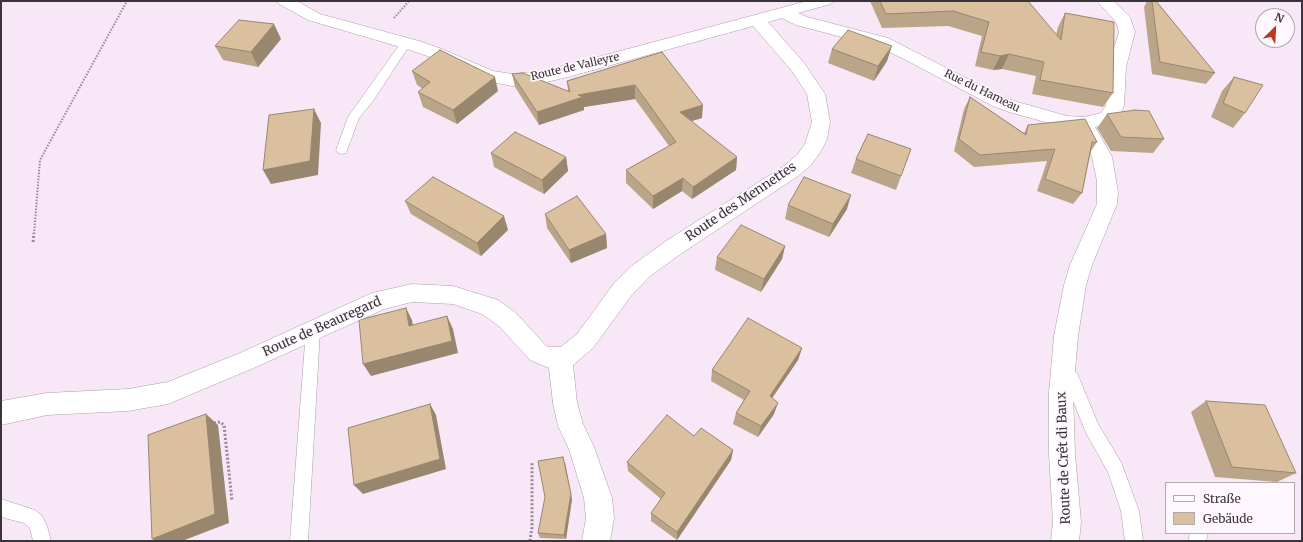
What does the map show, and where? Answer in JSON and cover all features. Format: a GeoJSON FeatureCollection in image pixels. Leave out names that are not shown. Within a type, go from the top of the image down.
{"type":"FeatureCollection","features":[{"type":"Feature","properties":{"kind":"street","name":"Route de Valleyre"},"geometry":{"type":"LineString","coordinates":[[285,1],[306,14],[436,53],[489,76],[512,80],[542,77],[568,71],[825,1]]}},
{"type":"Feature","properties":{"kind":"street","name":"Rue du Hameau"},"geometry":{"type":"LineString","coordinates":[[784,13],[802,21],[860,35],[887,44],[999,102],[1015,108],[1067,122],[1084,123],[1107,118],[1111,115],[1115,106],[1117,67],[1127,32],[1124,21],[1106,1]]}},
{"type":"Feature","properties":{"kind":"street","name":"Route des Mennettes"},"geometry":{"type":"LineString","coordinates":[[560,358],[572,352],[585,340],[623,289],[641,271],[674,247],[791,172],[804,160],[814,146],[821,122],[816,94],[798,68],[757,20]]}},
{"type":"Feature","properties":{"kind":"street","name":"Route de Crêt di Baux"},"geometry":{"type":"LineString","coordinates":[[1065,541],[1066,514],[1061,425],[1066,336],[1075,285],[1081,265],[1100,225],[1107,204],[1108,192],[1102,157],[1084,123]]}},
{"type":"Feature","properties":{"kind":"street","name":"Route de Beauregard"},"geometry":{"type":"LineString","coordinates":[[1,413],[47,404],[128,400],[168,393],[184,388],[380,300],[406,294],[442,294],[467,299],[490,307],[508,320],[538,353],[548,358],[560,358]]}},
{"type":"Feature","properties":{"kind":"street"},"geometry":{"type":"LineString","coordinates":[[560,358],[565,403],[571,426],[581,447],[598,498],[600,518],[596,541]]}},
{"type":"Feature","properties":{"kind":"lane"},"geometry":{"type":"LineString","coordinates":[[342,150],[354,117],[370,98],[406,43]]}},
{"type":"Feature","properties":{"kind":"lane"},"geometry":{"type":"LineString","coordinates":[[299,541],[313,330]]}},
{"type":"Feature","properties":{"kind":"lane"},"geometry":{"type":"LineString","coordinates":[[1063,372],[1072,378],[1092,428],[1115,468],[1130,511],[1134,541]]}},
{"type":"Feature","properties":{"kind":"lane"},"geometry":{"type":"LineString","coordinates":[[1,508],[29,516],[36,522],[41,532],[42,541]]}},
{"type":"Feature","properties":{"kind":"path"},"geometry":{"type":"LineString","coordinates":[[33,242],[40,160],[127,1]]}},
{"type":"Feature","properties":{"kind":"path"},"geometry":{"type":"LineString","coordinates":[[208,424],[220,422],[224,425],[232,501]]}},
{"type":"Feature","properties":{"kind":"path"},"geometry":{"type":"LineString","coordinates":[[530,541],[532,527],[532,463]]}},
{"type":"Feature","properties":{"kind":"building"},"geometry":{"type":"Polygon","coordinates":[[[880,1],[1028,1],[1061,40],[1065,13],[1114,22],[1113,93],[1040,80],[1044,62],[1009,54],[1000,56],[981,52],[989,22],[953,11],[886,14],[880,1]]]}},
{"type":"Feature","properties":{"kind":"building"},"geometry":{"type":"Polygon","coordinates":[[[1152,1],[1156,1],[1215,73],[1160,62],[1152,1]]]}},
{"type":"Feature","properties":{"kind":"building"},"geometry":{"type":"Polygon","coordinates":[[[239,20],[274,24],[251,52],[215,46],[239,20]]]}},
{"type":"Feature","properties":{"kind":"building"},"geometry":{"type":"Polygon","coordinates":[[[848,30],[892,46],[878,66],[832,49],[848,30]]]}},
{"type":"Feature","properties":{"kind":"building"},"geometry":{"type":"Polygon","coordinates":[[[440,50],[495,77],[453,110],[418,92],[430,82],[412,71],[440,50]]]}},
{"type":"Feature","properties":{"kind":"building"},"geometry":{"type":"Polygon","coordinates":[[[662,52],[703,105],[680,112],[737,157],[693,187],[683,178],[653,196],[626,170],[676,142],[635,85],[578,95],[583,97],[537,112],[512,74],[523,73],[570,92],[567,81],[662,52]]]}},
{"type":"Feature","properties":{"kind":"building"},"geometry":{"type":"Polygon","coordinates":[[[1234,77],[1263,85],[1245,113],[1223,103],[1234,77]]]}},
{"type":"Feature","properties":{"kind":"building"},"geometry":{"type":"Polygon","coordinates":[[[970,97],[1026,135],[1028,125],[1085,119],[1097,142],[1092,142],[1082,193],[1045,179],[1055,149],[980,155],[959,139],[970,97]]]}},
{"type":"Feature","properties":{"kind":"building"},"geometry":{"type":"Polygon","coordinates":[[[314,109],[310,161],[263,170],[269,115],[314,109]]]}},
{"type":"Feature","properties":{"kind":"building"},"geometry":{"type":"Polygon","coordinates":[[[1135,110],[1149,111],[1164,139],[1121,137],[1107,114],[1135,110]]]}},
{"type":"Feature","properties":{"kind":"building"},"geometry":{"type":"Polygon","coordinates":[[[515,132],[566,157],[542,180],[491,153],[515,132]]]}},
{"type":"Feature","properties":{"kind":"building"},"geometry":{"type":"Polygon","coordinates":[[[868,134],[911,149],[901,176],[856,159],[868,134]]]}},
{"type":"Feature","properties":{"kind":"building"},"geometry":{"type":"Polygon","coordinates":[[[433,177],[504,216],[477,243],[405,201],[433,177]]]}},
{"type":"Feature","properties":{"kind":"building"},"geometry":{"type":"Polygon","coordinates":[[[804,177],[851,195],[833,224],[788,205],[804,177]]]}},
{"type":"Feature","properties":{"kind":"building"},"geometry":{"type":"Polygon","coordinates":[[[577,196],[606,234],[569,250],[545,214],[577,196]]]}},
{"type":"Feature","properties":{"kind":"building"},"geometry":{"type":"Polygon","coordinates":[[[741,225],[785,246],[764,279],[717,257],[741,225]]]}},
{"type":"Feature","properties":{"kind":"building"},"geometry":{"type":"Polygon","coordinates":[[[406,308],[409,326],[447,316],[452,341],[363,364],[359,320],[406,308]]]}},
{"type":"Feature","properties":{"kind":"building"},"geometry":{"type":"Polygon","coordinates":[[[748,318],[802,348],[770,396],[778,403],[761,426],[736,413],[750,391],[712,370],[748,318]]]}},
{"type":"Feature","properties":{"kind":"building"},"geometry":{"type":"Polygon","coordinates":[[[1206,401],[1265,405],[1296,473],[1232,467],[1206,401]]]}},
{"type":"Feature","properties":{"kind":"building"},"geometry":{"type":"Polygon","coordinates":[[[430,404],[440,459],[354,485],[348,428],[430,404]]]}},
{"type":"Feature","properties":{"kind":"building"},"geometry":{"type":"Polygon","coordinates":[[[206,414],[215,514],[152,539],[148,435],[206,414]]]}},
{"type":"Feature","properties":{"kind":"building"},"geometry":{"type":"Polygon","coordinates":[[[667,415],[694,436],[701,428],[733,450],[677,532],[651,513],[665,493],[627,462],[667,415]]]}},
{"type":"Feature","properties":{"kind":"building"},"geometry":{"type":"Polygon","coordinates":[[[563,457],[571,494],[564,535],[538,533],[545,497],[538,461],[563,457]]]}}]}
